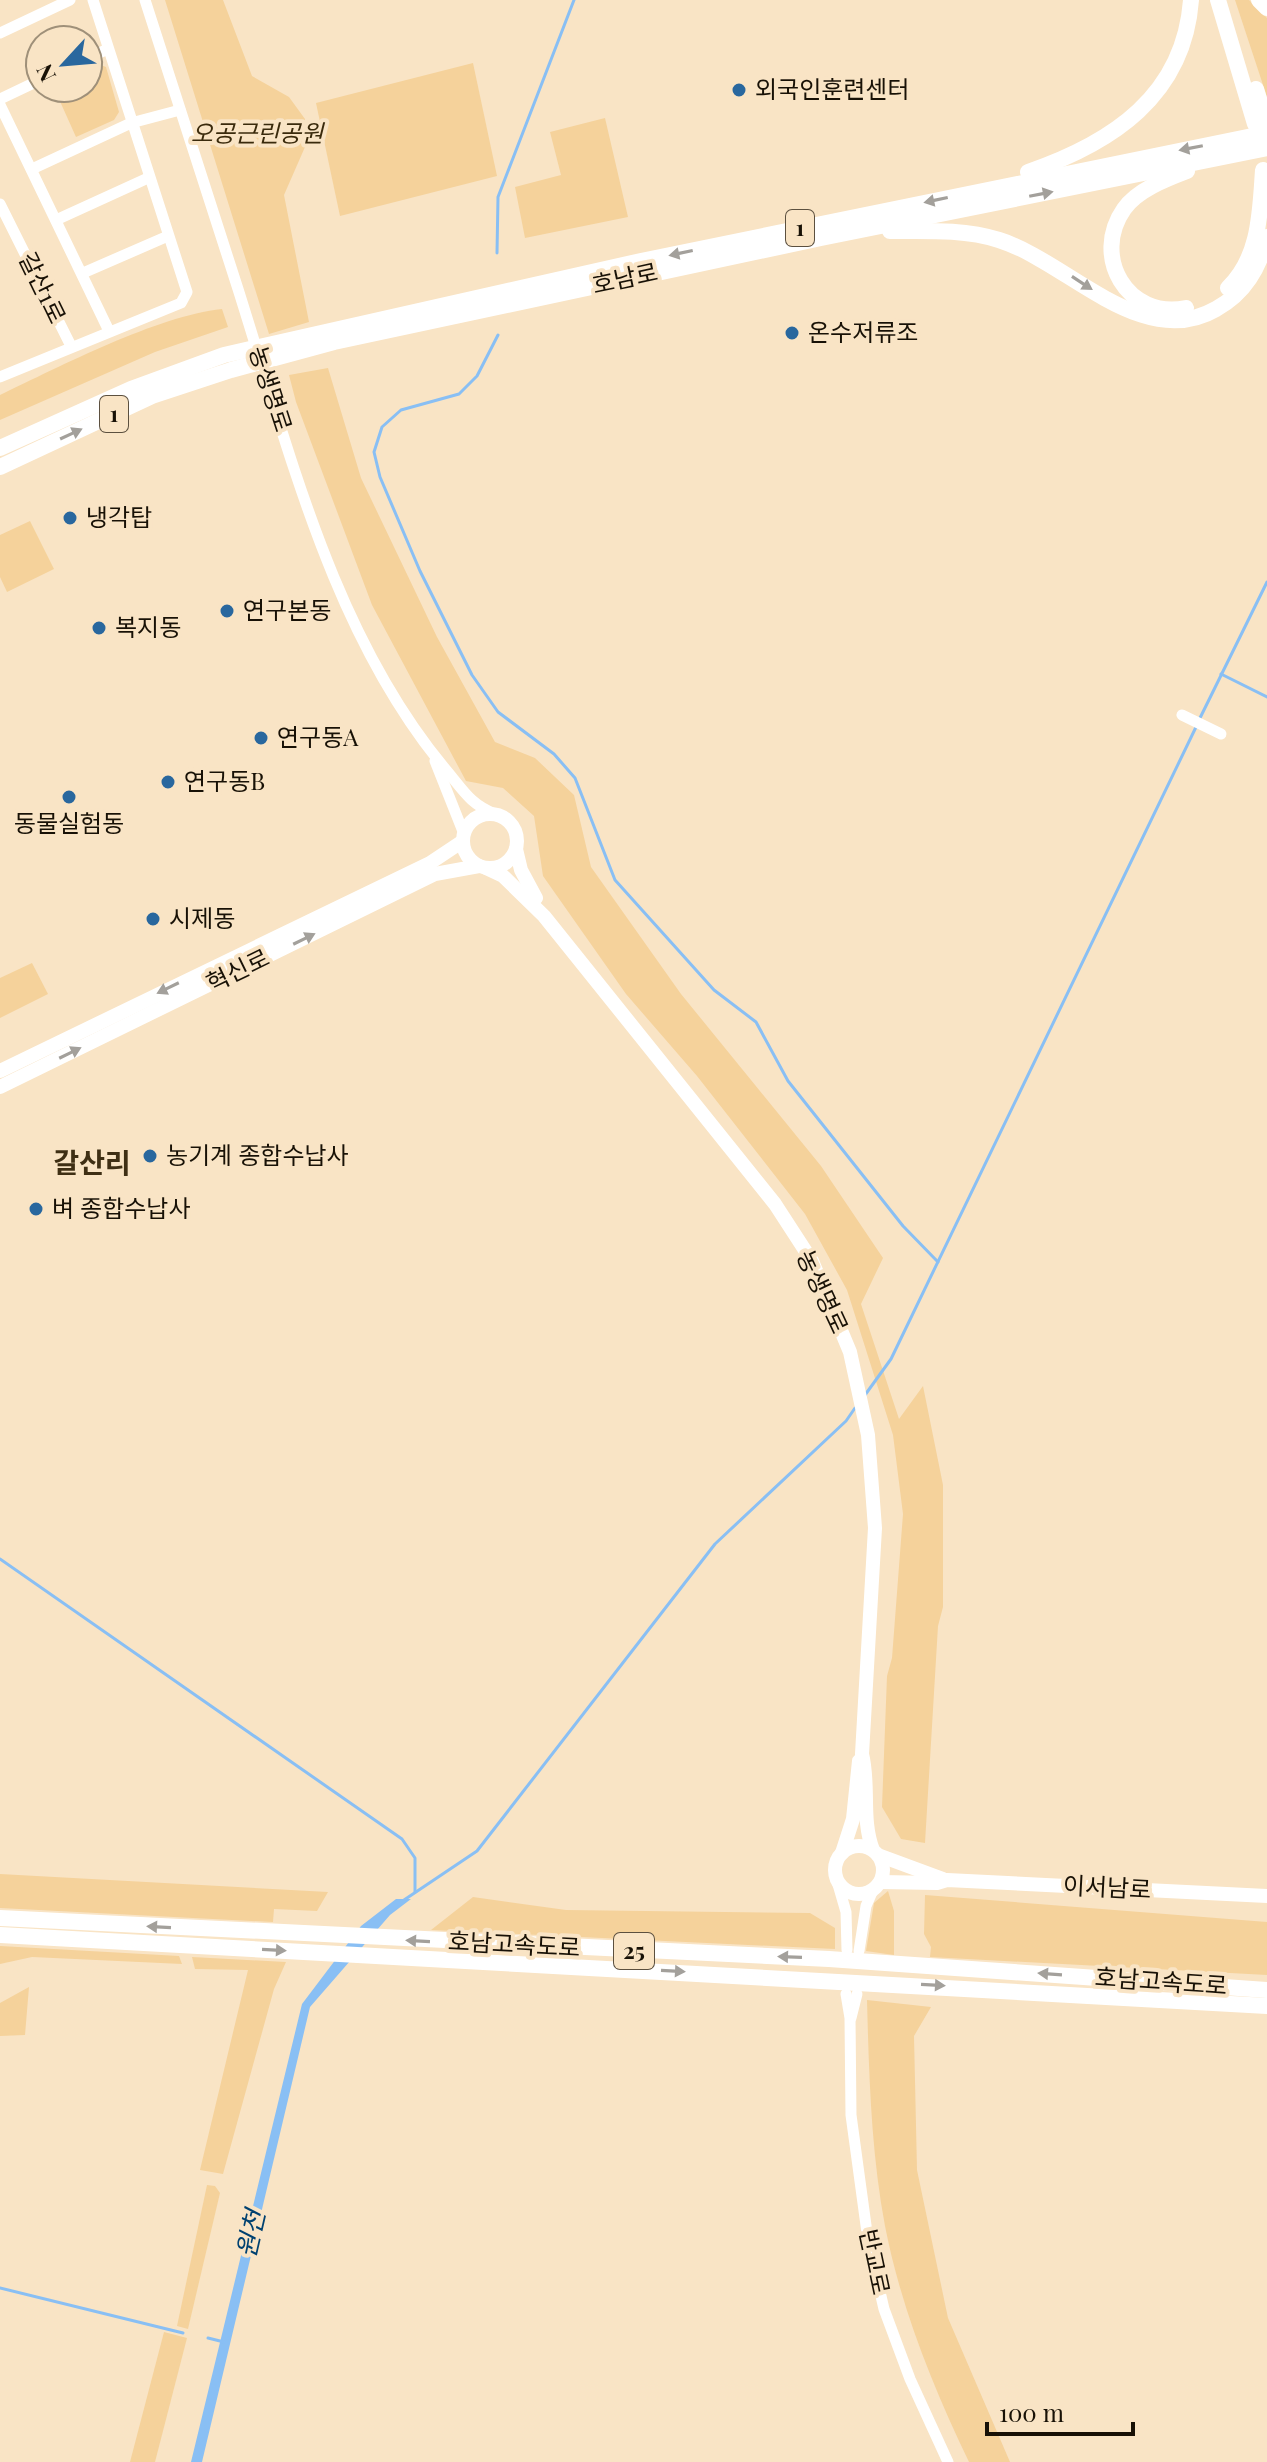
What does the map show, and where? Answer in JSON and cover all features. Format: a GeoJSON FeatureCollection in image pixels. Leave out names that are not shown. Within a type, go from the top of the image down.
{"type":"FeatureCollection","features":[{"type":"Feature","properties":{"kind":"highway"},"geometry":{"type":"LineString","coordinates":[[964,194],[1093,146],[1148,106],[1175,66],[1190,19],[1191,0]]}},
{"type":"Feature","properties":{"kind":"highway"},"geometry":{"type":"LineString","coordinates":[[1218,0],[1263,126]]}},
{"type":"Feature","properties":{"kind":"highway"},"geometry":{"type":"LineString","coordinates":[[1228,0],[1263,126]]}},
{"type":"Feature","properties":{"kind":"highway"},"geometry":{"type":"LineString","coordinates":[[1259,0],[1267,8]]}},
{"type":"Feature","properties":{"kind":"highway","name":"호남로"},"geometry":{"type":"LineString","coordinates":[[0,448],[131,389],[228,362],[1263,126]]}},
{"type":"Feature","properties":{"kind":"highway","name":"호남로"},"geometry":{"type":"LineString","coordinates":[[334,336],[1267,148]]}},
{"type":"Feature","properties":{"kind":"highway"},"geometry":{"type":"LineString","coordinates":[[1231,155],[1161,182],[1125,206],[1112,229],[1110,258],[1119,282],[1132,297],[1152,307],[1177,310],[1201,305],[1228,287],[1248,259],[1259,225],[1263,170]]}},
{"type":"Feature","properties":{"kind":"highway"},"geometry":{"type":"LineString","coordinates":[[821,238],[882,231],[970,233],[1039,256],[1139,316],[1174,320],[1207,314],[1225,304],[1252,277],[1267,237]]}},
{"type":"Feature","properties":{"kind":"highway","name":"호남로"},"geometry":{"type":"LineString","coordinates":[[0,467],[228,362]]}},
{"type":"Feature","properties":{"kind":"highway","name":"호남고속도로"},"geometry":{"type":"LineString","coordinates":[[0,1918],[829,1959],[1267,1990]]}},
{"type":"Feature","properties":{"kind":"highway","name":"호남고속도로"},"geometry":{"type":"LineString","coordinates":[[0,1935],[1267,2006]]}},
{"type":"Feature","properties":{"kind":"main road"},"geometry":{"type":"LineString","coordinates":[[464,838],[479,817],[495,814]]}},
{"type":"Feature","properties":{"kind":"main road","name":"농생명로"},"geometry":{"type":"LineString","coordinates":[[495,814],[511,823],[515,831],[521,870],[544,916]]}},
{"type":"Feature","properties":{"kind":"main road","name":"농생명로"},"geometry":{"type":"LineString","coordinates":[[464,838],[468,856],[482,867],[503,876],[544,916],[775,1204],[812,1261],[850,1352],[868,1435],[875,1528],[862,1754],[857,1768],[853,1819],[842,1853],[835,1864],[837,1881]]}},
{"type":"Feature","properties":{"kind":"main road","name":"혁신로"},"geometry":{"type":"LineString","coordinates":[[0,1071],[430,863],[464,838]]}},
{"type":"Feature","properties":{"kind":"main road"},"geometry":{"type":"LineString","coordinates":[[482,867],[505,864],[516,849]]}},
{"type":"Feature","properties":{"kind":"main road","name":"혁신로"},"geometry":{"type":"LineString","coordinates":[[0,1087],[435,874],[482,867]]}},
{"type":"Feature","properties":{"kind":"main road","name":"농생명로"},"geometry":{"type":"LineString","coordinates":[[862,1754],[866,1770],[866,1823],[883,1868],[877,1886]]}},
{"type":"Feature","properties":{"kind":"main road"},"geometry":{"type":"LineString","coordinates":[[842,1853],[860,1846],[876,1853]]}},
{"type":"Feature","properties":{"kind":"main road","name":"이서남로"},"geometry":{"type":"LineString","coordinates":[[876,1853],[947,1880],[1267,1896]]}},
{"type":"Feature","properties":{"kind":"main road","name":"이서남로"},"geometry":{"type":"LineString","coordinates":[[877,1886],[947,1880]]}},
{"type":"Feature","properties":{"kind":"main road"},"geometry":{"type":"LineString","coordinates":[[837,1881],[842,1888],[857,1894],[877,1886]]}},
{"type":"Feature","properties":{"kind":"street"},"geometry":{"type":"LineString","coordinates":[[0,33],[70,0]]}},
{"type":"Feature","properties":{"kind":"street"},"geometry":{"type":"LineString","coordinates":[[71,346],[181,303],[187,292],[93,0]]}},
{"type":"Feature","properties":{"kind":"street","name":"농생명로"},"geometry":{"type":"LineString","coordinates":[[145,0],[320,539],[386,684],[435,761],[476,807],[495,814]]}},
{"type":"Feature","properties":{"kind":"street"},"geometry":{"type":"LineString","coordinates":[[104,51],[108,49]]}},
{"type":"Feature","properties":{"kind":"street"},"geometry":{"type":"LineString","coordinates":[[0,99],[24,88]]}},
{"type":"Feature","properties":{"kind":"street"},"geometry":{"type":"LineString","coordinates":[[0,105],[109,331]]}},
{"type":"Feature","properties":{"kind":"street"},"geometry":{"type":"LineString","coordinates":[[32,169],[131,123],[180,110]]}},
{"type":"Feature","properties":{"kind":"street"},"geometry":{"type":"LineString","coordinates":[[56,220],[148,178]]}},
{"type":"Feature","properties":{"kind":"street","name":"갈산1로"},"geometry":{"type":"LineString","coordinates":[[0,204],[71,346],[0,377]]}},
{"type":"Feature","properties":{"kind":"street"},"geometry":{"type":"LineString","coordinates":[[83,273],[168,236]]}},
{"type":"Feature","properties":{"kind":"street"},"geometry":{"type":"LineString","coordinates":[[1182,715],[1221,734]]}},
{"type":"Feature","properties":{"kind":"street","name":"농생명로"},"geometry":{"type":"LineString","coordinates":[[435,761],[464,838]]}},
{"type":"Feature","properties":{"kind":"street"},"geometry":{"type":"LineString","coordinates":[[837,1881],[853,1950],[866,1906],[877,1886]]}},
{"type":"Feature","properties":{"kind":"street","name":"반교로"},"geometry":{"type":"LineString","coordinates":[[852,1994],[850,2050],[857,2172],[884,2309],[910,2379],[948,2462]]}},
{"type":"Feature","properties":{"kind":"green space","name":"오공근린공원"},"geometry":{"type":"Polygon","coordinates":[[[165,0],[223,0],[252,76],[289,97],[305,119],[305,147],[284,195],[309,322],[269,334],[165,0]]]}},
{"type":"Feature","properties":{"kind":"green space"},"geometry":{"type":"Polygon","coordinates":[[[1235,0],[1249,0],[1267,18],[1267,97],[1235,0]]]}},
{"type":"Feature","properties":{"kind":"green space"},"geometry":{"type":"Polygon","coordinates":[[[473,63],[497,176],[340,216],[316,103],[473,63]]]}},
{"type":"Feature","properties":{"kind":"green space"},"geometry":{"type":"Polygon","coordinates":[[[106,67],[119,112],[114,120],[76,137],[61,104],[104,104],[106,67]]]}},
{"type":"Feature","properties":{"kind":"green space"},"geometry":{"type":"Polygon","coordinates":[[[605,118],[628,217],[525,238],[515,187],[561,175],[550,132],[605,118]]]}},
{"type":"Feature","properties":{"kind":"green space"},"geometry":{"type":"Polygon","coordinates":[[[222,309],[228,327],[155,352],[0,420],[0,395],[139,332],[168,321],[222,309]]]}},
{"type":"Feature","properties":{"kind":"green space"},"geometry":{"type":"Polygon","coordinates":[[[328,368],[361,478],[437,637],[495,742],[535,758],[574,795],[591,867],[681,994],[821,1166],[883,1258],[861,1304],[899,1419],[923,1386],[943,1485],[943,1607],[938,1626],[925,1843],[901,1839],[882,1807],[887,1676],[892,1658],[903,1514],[893,1435],[847,1290],[805,1214],[697,1076],[626,994],[543,876],[534,816],[503,788],[466,781],[372,605],[296,402],[289,375],[328,368]]]}},
{"type":"Feature","properties":{"kind":"green space"},"geometry":{"type":"Polygon","coordinates":[[[30,521],[54,569],[7,592],[0,577],[0,535],[30,521]]]}},
{"type":"Feature","properties":{"kind":"green space"},"geometry":{"type":"Polygon","coordinates":[[[32,963],[48,994],[0,1018],[0,978],[32,963]]]}},
{"type":"Feature","properties":{"kind":"green space"},"geometry":{"type":"Polygon","coordinates":[[[0,1874],[328,1892],[317,1911],[274,1909],[273,1922],[0,1908],[0,1874]]]}},
{"type":"Feature","properties":{"kind":"green space"},"geometry":{"type":"Polygon","coordinates":[[[888,1891],[894,1911],[894,1955],[866,1951],[874,1903],[888,1891]]]}},
{"type":"Feature","properties":{"kind":"green space"},"geometry":{"type":"Polygon","coordinates":[[[925,1895],[1267,1922],[1267,1975],[930,1957],[931,1947],[924,1934],[925,1895]]]}},
{"type":"Feature","properties":{"kind":"green space"},"geometry":{"type":"Polygon","coordinates":[[[473,1897],[566,1910],[810,1913],[835,1928],[835,1949],[431,1930],[473,1897]]]}},
{"type":"Feature","properties":{"kind":"green space"},"geometry":{"type":"Polygon","coordinates":[[[0,1946],[179,1956],[182,1964],[32,1957],[0,1964],[0,1946]]]}},
{"type":"Feature","properties":{"kind":"green space"},"geometry":{"type":"Polygon","coordinates":[[[192,1957],[286,1962],[274,1989],[223,2174],[200,2170],[248,1970],[195,1969],[192,1957]]]}},
{"type":"Feature","properties":{"kind":"green space"},"geometry":{"type":"Polygon","coordinates":[[[29,1987],[25,2035],[0,2036],[0,2003],[29,1987]]]}},
{"type":"Feature","properties":{"kind":"green space"},"geometry":{"type":"Polygon","coordinates":[[[867,2000],[931,2007],[914,2036],[917,2170],[948,2318],[1010,2462],[969,2462],[909,2317],[885,2226],[877,2170],[867,2000]]]}},
{"type":"Feature","properties":{"kind":"green space"},"geometry":{"type":"Polygon","coordinates":[[[207,2185],[215,2186],[220,2193],[188,2329],[177,2326],[207,2185]]]}},
{"type":"Feature","properties":{"kind":"green space"},"geometry":{"type":"Polygon","coordinates":[[[164,2332],[187,2338],[155,2462],[130,2462],[164,2332]]]}},
{"type":"Feature","properties":{"kind":"water","name":"원천"},"geometry":{"type":"Polygon","coordinates":[[[396,1899],[411,1899],[390,1915],[310,2007],[202,2462],[191,2462],[302,2004],[361,1926],[396,1899]]]}},
{"type":"Feature","properties":{"kind":"waterway"},"geometry":{"type":"LineString","coordinates":[[497,253],[498,197],[574,0]]}},
{"type":"Feature","properties":{"kind":"waterway"},"geometry":{"type":"LineString","coordinates":[[498,335],[477,376],[459,394],[401,410],[382,427],[374,452],[380,477],[420,571],[472,675],[498,712],[554,754],[575,778],[615,880],[714,990],[756,1022],[788,1081],[903,1226],[938,1262]]}},
{"type":"Feature","properties":{"kind":"waterway"},"geometry":{"type":"LineString","coordinates":[[1200,718],[1267,582]]}},
{"type":"Feature","properties":{"kind":"waterway"},"geometry":{"type":"LineString","coordinates":[[1221,674],[1267,697]]}},
{"type":"Feature","properties":{"kind":"waterway"},"geometry":{"type":"LineString","coordinates":[[865,1395],[891,1359],[1197,725]]}},
{"type":"Feature","properties":{"kind":"waterway"},"geometry":{"type":"LineString","coordinates":[[404,1900],[477,1851],[715,1544],[846,1421],[855,1408]]}},
{"type":"Feature","properties":{"kind":"waterway"},"geometry":{"type":"LineString","coordinates":[[0,1559],[402,1839],[415,1858],[415,1892]]}},
{"type":"Feature","properties":{"kind":"waterway"},"geometry":{"type":"LineString","coordinates":[[0,2288],[183,2333]]}},
{"type":"Feature","properties":{"kind":"waterway"},"geometry":{"type":"LineString","coordinates":[[208,2338],[224,2342]]}},
{"type":"Feature","properties":{"kind":"place","name":"외국인훈련센터"},"geometry":{"type":"Point","coordinates":[739,90]}},
{"type":"Feature","properties":{"kind":"place","name":"온수저류조"},"geometry":{"type":"Point","coordinates":[792,333]}},
{"type":"Feature","properties":{"kind":"place","name":"냉각탑"},"geometry":{"type":"Point","coordinates":[70,518]}},
{"type":"Feature","properties":{"kind":"place","name":"연구본동"},"geometry":{"type":"Point","coordinates":[227,611]}},
{"type":"Feature","properties":{"kind":"place","name":"복지동"},"geometry":{"type":"Point","coordinates":[99,628]}},
{"type":"Feature","properties":{"kind":"place","name":"연구동A"},"geometry":{"type":"Point","coordinates":[261,738]}},
{"type":"Feature","properties":{"kind":"place","name":"연구동B"},"geometry":{"type":"Point","coordinates":[168,782]}},
{"type":"Feature","properties":{"kind":"place","name":"동물실험동"},"geometry":{"type":"Point","coordinates":[69,797]}},
{"type":"Feature","properties":{"kind":"place","name":"시제동"},"geometry":{"type":"Point","coordinates":[153,919]}},
{"type":"Feature","properties":{"kind":"place","name":"농기계 종합수납사"},"geometry":{"type":"Point","coordinates":[150,1156]}},
{"type":"Feature","properties":{"kind":"place","name":"벼 종합수납사"},"geometry":{"type":"Point","coordinates":[36,1209]}},
{"type":"Feature","properties":{"kind":"district","name":"갈산리"},"geometry":{"type":"Point","coordinates":[92,1163]}}]}
